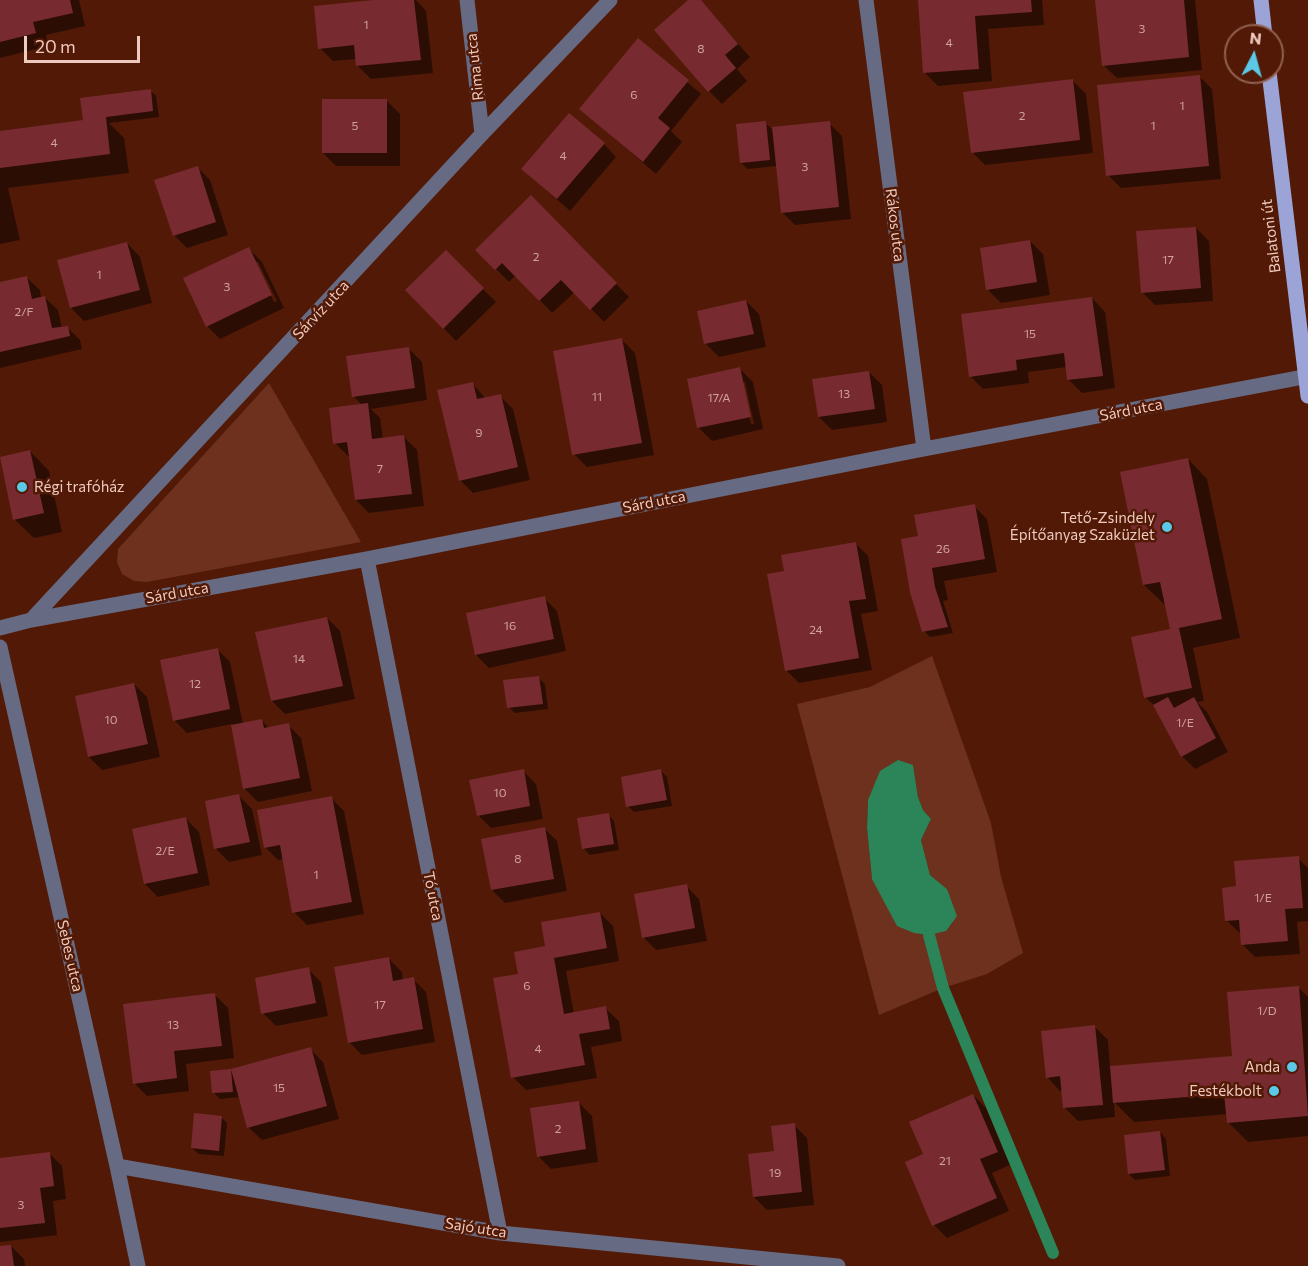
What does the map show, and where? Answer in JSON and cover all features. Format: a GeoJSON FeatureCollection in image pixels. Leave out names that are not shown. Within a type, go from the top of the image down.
{"type":"FeatureCollection","features":[{"type":"Feature","properties":{"kind":"main road"},"geometry":{"type":"LineString","coordinates":[[1261,0],[1264,24]]}},
{"type":"Feature","properties":{"kind":"main road","name":"Balatoni út"},"geometry":{"type":"LineString","coordinates":[[1270,84],[1308,396]]}},
{"type":"Feature","properties":{"kind":"street","name":"Rima utca"},"geometry":{"type":"LineString","coordinates":[[467,0],[482,134]]}},
{"type":"Feature","properties":{"kind":"street","name":"Sárvíz utca"},"geometry":{"type":"LineString","coordinates":[[31,620],[482,134],[610,0]]}},
{"type":"Feature","properties":{"kind":"street","name":"Rákos utca"},"geometry":{"type":"LineString","coordinates":[[866,0],[924,449]]}},
{"type":"Feature","properties":{"kind":"street","name":"Sárd utca"},"geometry":{"type":"LineString","coordinates":[[0,628],[31,620],[367,559],[1307,376]]}},
{"type":"Feature","properties":{"kind":"street","name":"Tó utca"},"geometry":{"type":"LineString","coordinates":[[367,559],[500,1233]]}},
{"type":"Feature","properties":{"kind":"street","name":"Sebes utca"},"geometry":{"type":"LineString","coordinates":[[0,647],[138,1266]]}},
{"type":"Feature","properties":{"kind":"street","name":"Sajó utca"},"geometry":{"type":"LineString","coordinates":[[117,1167],[500,1233],[838,1266]]}},
{"type":"Feature","properties":{"kind":"shaded area"},"geometry":{"type":"Polygon","coordinates":[[[269,383],[361,542],[147,582],[134,581],[122,574],[117,562],[118,549],[269,383]]]}},
{"type":"Feature","properties":{"kind":"shaded area"},"geometry":{"type":"Polygon","coordinates":[[[932,656],[991,823],[1001,877],[1023,953],[987,974],[943,988],[879,1015],[797,704],[870,687],[932,656]],[[913,765],[868,800],[867,828],[872,879],[947,889],[930,875],[921,840],[931,819],[923,810],[918,797],[913,765]]]}},
{"type":"Feature","properties":{"kind":"shaded area"},"geometry":{"type":"Polygon","coordinates":[[[898,760],[913,765],[918,797],[923,810],[931,819],[921,840],[930,875],[947,889],[957,916],[946,931],[929,935],[914,933],[897,926],[872,879],[867,828],[868,800],[880,771],[898,760]]]}},
{"type":"Feature","properties":{"kind":"building"},"geometry":{"type":"Polygon","coordinates":[[[0,0],[70,0],[73,13],[33,22],[36,33],[0,42],[0,0]]]}},
{"type":"Feature","properties":{"kind":"building"},"geometry":{"type":"Polygon","coordinates":[[[373,0],[414,0],[421,60],[356,66],[354,45],[318,49],[314,6],[373,0]]]}},
{"type":"Feature","properties":{"kind":"building"},"geometry":{"type":"Polygon","coordinates":[[[688,0],[701,0],[738,44],[725,55],[736,68],[708,92],[654,30],[688,0]]]}},
{"type":"Feature","properties":{"kind":"building"},"geometry":{"type":"Polygon","coordinates":[[[918,0],[1031,0],[1032,12],[975,16],[979,69],[923,73],[918,0]]]}},
{"type":"Feature","properties":{"kind":"building"},"geometry":{"type":"Polygon","coordinates":[[[1095,0],[1184,0],[1189,57],[1102,66],[1095,0]]]}},
{"type":"Feature","properties":{"kind":"building"},"geometry":{"type":"Polygon","coordinates":[[[638,38],[689,80],[658,118],[670,128],[643,162],[579,109],[638,38]]]}},
{"type":"Feature","properties":{"kind":"building"},"geometry":{"type":"Polygon","coordinates":[[[1200,75],[1209,166],[1106,176],[1097,85],[1200,75]]]}},
{"type":"Feature","properties":{"kind":"building"},"geometry":{"type":"Polygon","coordinates":[[[1073,79],[1080,140],[971,153],[963,92],[1073,79]]]}},
{"type":"Feature","properties":{"kind":"building"},"geometry":{"type":"Polygon","coordinates":[[[151,89],[153,111],[106,117],[110,154],[0,168],[0,131],[83,120],[80,98],[151,89]]]}},
{"type":"Feature","properties":{"kind":"building"},"geometry":{"type":"Polygon","coordinates":[[[322,99],[387,99],[387,153],[322,153],[322,99]]]}},
{"type":"Feature","properties":{"kind":"building"},"geometry":{"type":"Polygon","coordinates":[[[569,113],[605,143],[557,199],[521,169],[569,113]]]}},
{"type":"Feature","properties":{"kind":"building"},"geometry":{"type":"Polygon","coordinates":[[[766,121],[770,160],[740,163],[736,124],[766,121]]]}},
{"type":"Feature","properties":{"kind":"building"},"geometry":{"type":"Polygon","coordinates":[[[830,121],[839,207],[781,213],[772,127],[830,121]]]}},
{"type":"Feature","properties":{"kind":"building"},"geometry":{"type":"Polygon","coordinates":[[[198,166],[216,222],[173,236],[154,180],[198,166]]]}},
{"type":"Feature","properties":{"kind":"building"},"geometry":{"type":"Polygon","coordinates":[[[531,195],[617,283],[590,310],[561,280],[539,301],[502,263],[495,270],[475,250],[531,195]]]}},
{"type":"Feature","properties":{"kind":"building"},"geometry":{"type":"Polygon","coordinates":[[[1196,227],[1201,288],[1141,293],[1136,231],[1196,227]]]}},
{"type":"Feature","properties":{"kind":"building"},"geometry":{"type":"Polygon","coordinates":[[[1030,240],[1037,282],[986,290],[980,248],[1030,240]]]}},
{"type":"Feature","properties":{"kind":"building"},"geometry":{"type":"Polygon","coordinates":[[[127,242],[140,290],[70,308],[57,260],[127,242]]]}},
{"type":"Feature","properties":{"kind":"building"},"geometry":{"type":"Polygon","coordinates":[[[249,247],[272,295],[206,327],[183,278],[249,247]]]}},
{"type":"Feature","properties":{"kind":"building"},"geometry":{"type":"Polygon","coordinates":[[[446,250],[484,288],[443,329],[405,290],[446,250]]]}},
{"type":"Feature","properties":{"kind":"building"},"geometry":{"type":"Polygon","coordinates":[[[27,276],[32,299],[45,296],[52,328],[68,326],[70,336],[0,352],[0,282],[27,276]]]}},
{"type":"Feature","properties":{"kind":"building"},"geometry":{"type":"Polygon","coordinates":[[[1092,297],[1103,376],[1067,380],[1064,353],[1016,360],[1017,370],[969,377],[961,314],[1092,297]]]}},
{"type":"Feature","properties":{"kind":"building"},"geometry":{"type":"Polygon","coordinates":[[[746,300],[754,334],[704,344],[697,311],[746,300]]]}},
{"type":"Feature","properties":{"kind":"building"},"geometry":{"type":"Polygon","coordinates":[[[622,338],[642,443],[572,455],[553,351],[622,338]]]}},
{"type":"Feature","properties":{"kind":"building"},"geometry":{"type":"Polygon","coordinates":[[[409,347],[415,388],[352,397],[346,356],[409,347]]]}},
{"type":"Feature","properties":{"kind":"building"},"geometry":{"type":"Polygon","coordinates":[[[740,367],[751,417],[697,428],[687,379],[740,367]]]}},
{"type":"Feature","properties":{"kind":"building"},"geometry":{"type":"Polygon","coordinates":[[[869,371],[875,409],[818,417],[812,379],[869,371]]]}},
{"type":"Feature","properties":{"kind":"building"},"geometry":{"type":"Polygon","coordinates":[[[473,382],[477,399],[501,394],[518,467],[459,481],[437,390],[473,382]]]}},
{"type":"Feature","properties":{"kind":"building"},"geometry":{"type":"Polygon","coordinates":[[[368,403],[372,439],[404,435],[412,494],[355,500],[347,442],[333,444],[329,408],[368,403]]]}},
{"type":"Feature","properties":{"kind":"building","name":"Régi trafóház"},"geometry":{"type":"Polygon","coordinates":[[[30,450],[44,513],[13,520],[0,457],[30,450]]]}},
{"type":"Feature","properties":{"kind":"building","name":"Tető-Zsindely Építőanyag Szaküzlet"},"geometry":{"type":"Polygon","coordinates":[[[1188,458],[1222,619],[1179,628],[1192,688],[1144,698],[1131,637],[1170,629],[1160,582],[1143,585],[1120,472],[1188,458]]]}},
{"type":"Feature","properties":{"kind":"building"},"geometry":{"type":"Polygon","coordinates":[[[975,504],[985,559],[932,568],[935,587],[948,627],[922,632],[910,592],[901,539],[918,536],[914,515],[975,504]]]}},
{"type":"Feature","properties":{"kind":"building"},"geometry":{"type":"Polygon","coordinates":[[[856,542],[866,599],[849,601],[859,658],[785,671],[767,574],[784,571],[781,555],[856,542]]]}},
{"type":"Feature","properties":{"kind":"building"},"geometry":{"type":"Polygon","coordinates":[[[545,596],[554,639],[475,655],[466,613],[545,596]]]}},
{"type":"Feature","properties":{"kind":"building"},"geometry":{"type":"Polygon","coordinates":[[[327,617],[343,686],[271,701],[255,632],[327,617]]]}},
{"type":"Feature","properties":{"kind":"building"},"geometry":{"type":"Polygon","coordinates":[[[218,648],[230,709],[173,721],[160,660],[218,648]]]}},
{"type":"Feature","properties":{"kind":"building"},"geometry":{"type":"Polygon","coordinates":[[[539,676],[543,704],[507,708],[503,680],[539,676]]]}},
{"type":"Feature","properties":{"kind":"building"},"geometry":{"type":"Polygon","coordinates":[[[134,683],[148,744],[88,757],[75,696],[134,683]]]}},
{"type":"Feature","properties":{"kind":"building"},"geometry":{"type":"Polygon","coordinates":[[[1168,697],[1174,708],[1194,697],[1216,738],[1181,757],[1153,705],[1168,697]]]}},
{"type":"Feature","properties":{"kind":"building"},"geometry":{"type":"Polygon","coordinates":[[[262,719],[264,728],[289,723],[300,778],[243,789],[231,725],[262,719]]]}},
{"type":"Feature","properties":{"kind":"building"},"geometry":{"type":"Polygon","coordinates":[[[524,769],[530,806],[477,816],[469,780],[524,769]]]}},
{"type":"Feature","properties":{"kind":"building"},"geometry":{"type":"Polygon","coordinates":[[[661,769],[667,800],[626,807],[621,777],[661,769]]]}},
{"type":"Feature","properties":{"kind":"building"},"geometry":{"type":"Polygon","coordinates":[[[239,794],[250,842],[214,849],[205,801],[239,794]]]}},
{"type":"Feature","properties":{"kind":"building"},"geometry":{"type":"Polygon","coordinates":[[[332,796],[352,902],[292,913],[280,845],[264,848],[257,810],[332,796]]]}},
{"type":"Feature","properties":{"kind":"building"},"geometry":{"type":"Polygon","coordinates":[[[609,813],[614,844],[582,849],[577,818],[609,813]]]}},
{"type":"Feature","properties":{"kind":"building"},"geometry":{"type":"Polygon","coordinates":[[[186,817],[198,873],[144,884],[132,829],[186,817]]]}},
{"type":"Feature","properties":{"kind":"building"},"geometry":{"type":"Polygon","coordinates":[[[545,827],[554,879],[491,890],[481,839],[545,827]]]}},
{"type":"Feature","properties":{"kind":"building"},"geometry":{"type":"Polygon","coordinates":[[[1299,856],[1303,908],[1285,909],[1288,941],[1241,945],[1239,920],[1225,921],[1222,888],[1236,886],[1234,861],[1299,856]]]}},
{"type":"Feature","properties":{"kind":"building"},"geometry":{"type":"Polygon","coordinates":[[[687,884],[695,928],[642,938],[634,894],[687,884]]]}},
{"type":"Feature","properties":{"kind":"building"},"geometry":{"type":"Polygon","coordinates":[[[600,912],[607,948],[554,958],[564,1014],[606,1006],[610,1029],[579,1034],[585,1065],[511,1078],[493,978],[518,974],[514,952],[545,946],[541,922],[600,912]]]}},
{"type":"Feature","properties":{"kind":"building"},"geometry":{"type":"Polygon","coordinates":[[[389,957],[393,981],[414,977],[423,1029],[348,1043],[334,967],[389,957]]]}},
{"type":"Feature","properties":{"kind":"building"},"geometry":{"type":"Polygon","coordinates":[[[309,967],[316,1003],[261,1014],[255,978],[309,967]]]}},
{"type":"Feature","properties":{"kind":"building"},"geometry":{"type":"Polygon","coordinates":[[[1299,986],[1308,1116],[1227,1123],[1224,1094],[1113,1103],[1110,1066],[1232,1056],[1227,992],[1299,986]]]}},
{"type":"Feature","properties":{"kind":"building"},"geometry":{"type":"Polygon","coordinates":[[[215,993],[222,1046],[174,1051],[177,1078],[133,1084],[123,1004],[215,993]]]}},
{"type":"Feature","properties":{"kind":"building"},"geometry":{"type":"Polygon","coordinates":[[[1095,1025],[1103,1105],[1063,1108],[1060,1076],[1046,1078],[1041,1031],[1095,1025]]]}},
{"type":"Feature","properties":{"kind":"building"},"geometry":{"type":"Polygon","coordinates":[[[311,1047],[327,1106],[247,1128],[231,1069],[311,1047]]]}},
{"type":"Feature","properties":{"kind":"building"},"geometry":{"type":"Polygon","coordinates":[[[231,1069],[233,1092],[212,1093],[210,1071],[231,1069]]]}},
{"type":"Feature","properties":{"kind":"building"},"geometry":{"type":"Polygon","coordinates":[[[973,1094],[998,1152],[980,1159],[997,1198],[932,1226],[905,1162],[923,1154],[909,1122],[973,1094]]]}},
{"type":"Feature","properties":{"kind":"building"},"geometry":{"type":"Polygon","coordinates":[[[579,1101],[586,1149],[537,1157],[530,1108],[579,1101]]]}},
{"type":"Feature","properties":{"kind":"building"},"geometry":{"type":"Polygon","coordinates":[[[194,1113],[222,1116],[219,1151],[191,1148],[194,1113]]]}},
{"type":"Feature","properties":{"kind":"building"},"geometry":{"type":"Polygon","coordinates":[[[795,1123],[802,1192],[753,1197],[748,1154],[774,1151],[771,1126],[795,1123]]]}},
{"type":"Feature","properties":{"kind":"building"},"geometry":{"type":"Polygon","coordinates":[[[1160,1131],[1165,1170],[1128,1174],[1124,1135],[1160,1131]]]}},
{"type":"Feature","properties":{"kind":"building"},"geometry":{"type":"Polygon","coordinates":[[[50,1152],[54,1186],[40,1188],[45,1223],[0,1228],[0,1158],[50,1152]]]}},
{"type":"Feature","properties":{"kind":"building"},"geometry":{"type":"Polygon","coordinates":[[[11,1245],[14,1266],[0,1266],[0,1246],[11,1245]]]}},
{"type":"Feature","properties":{"kind":"waterway"},"geometry":{"type":"LineString","coordinates":[[929,935],[943,988],[1053,1253]]}},
{"type":"Feature","properties":{"kind":"place","name":"Régi trafóház"},"geometry":{"type":"Point","coordinates":[22,487]}},
{"type":"Feature","properties":{"kind":"place","name":"Tető-Zsindely Építőanyag Szaküzlet"},"geometry":{"type":"Point","coordinates":[1167,527]}},
{"type":"Feature","properties":{"kind":"place","name":"Anda"},"geometry":{"type":"Point","coordinates":[1292,1067]}},
{"type":"Feature","properties":{"kind":"place","name":"Festékbolt"},"geometry":{"type":"Point","coordinates":[1274,1091]}}]}
